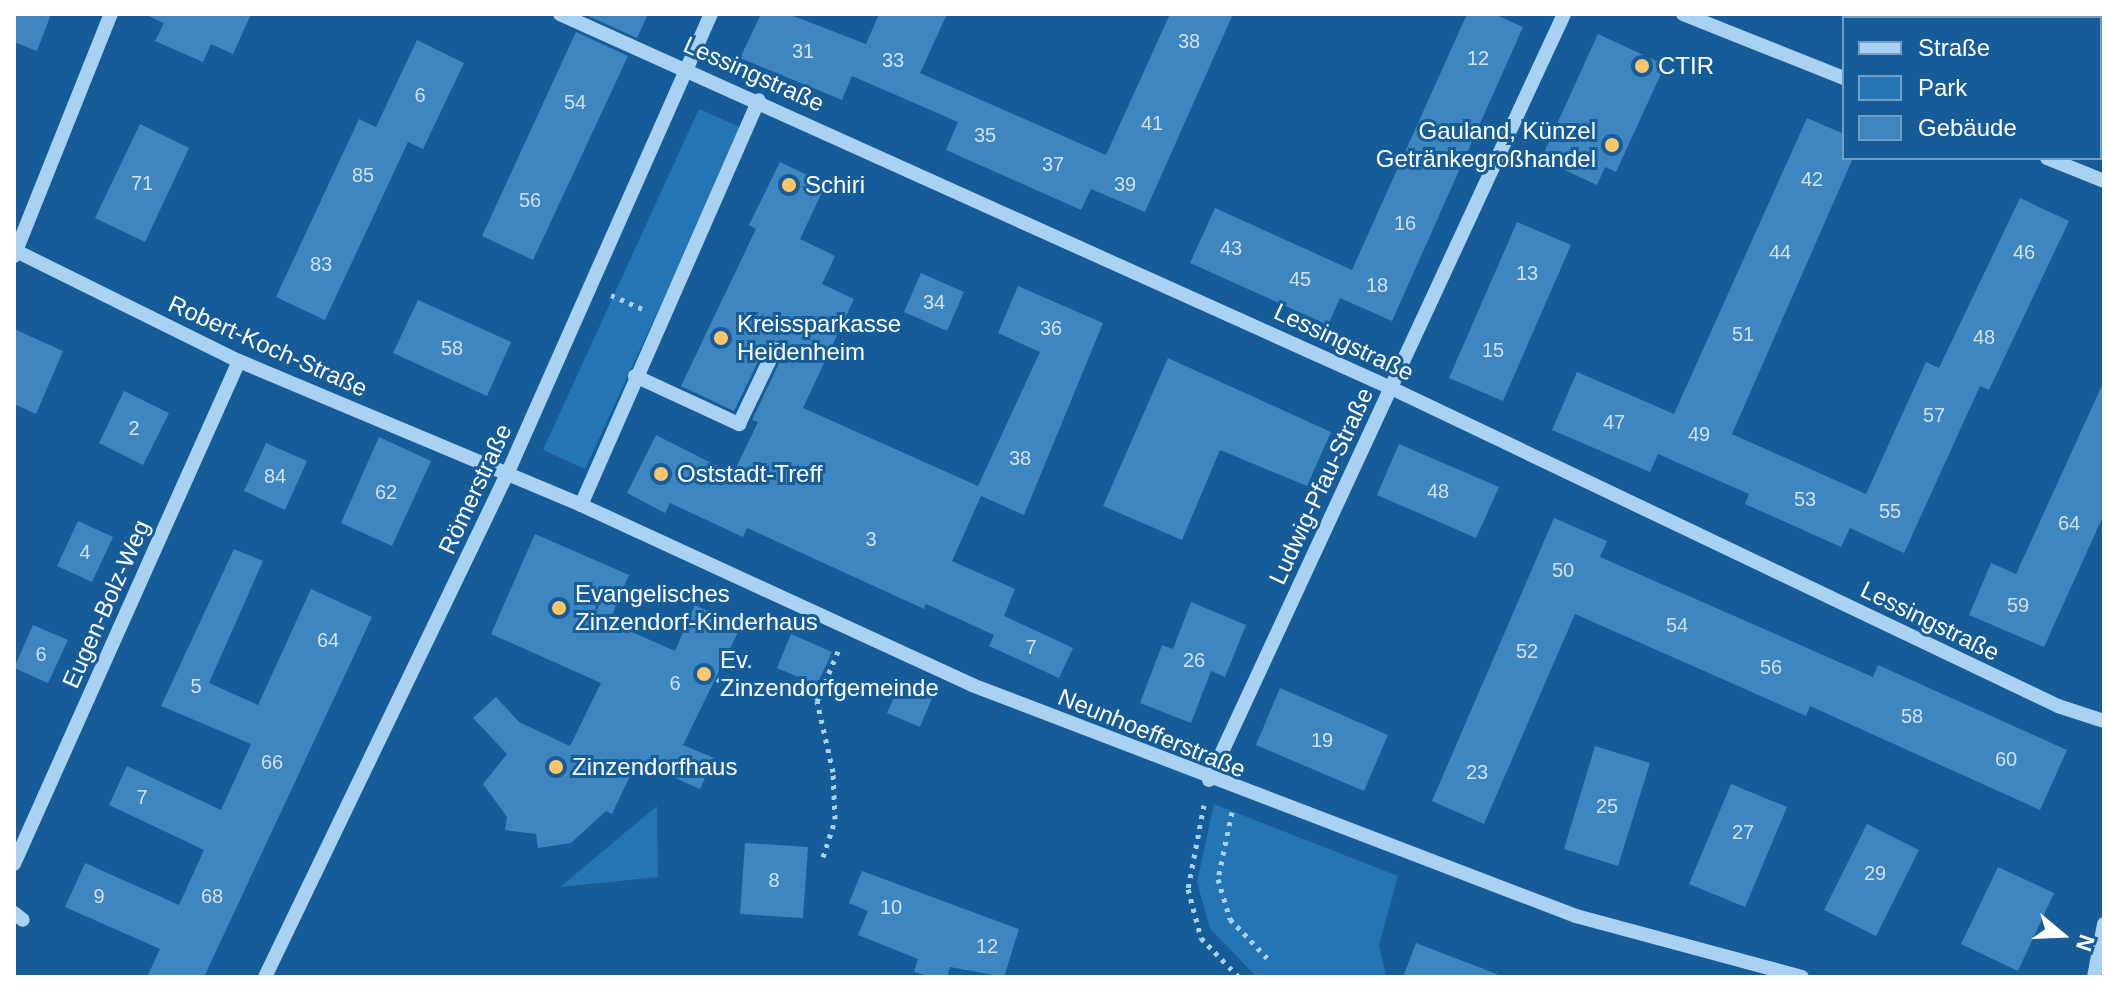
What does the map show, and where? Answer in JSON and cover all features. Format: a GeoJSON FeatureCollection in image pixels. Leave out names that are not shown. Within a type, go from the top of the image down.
{"type":"FeatureCollection","features":[{"type":"Feature","properties":{"kind":"street"},"geometry":{"type":"LineString","coordinates":[[15,252],[111,14]]}},
{"type":"Feature","properties":{"kind":"street","name":"Lessingstraße"},"geometry":{"type":"LineString","coordinates":[[560,14],[688,68],[1391,388],[2058,706],[2104,721]]}},
{"type":"Feature","properties":{"kind":"street","name":"Römerstraße"},"geometry":{"type":"LineString","coordinates":[[265,977],[508,472],[711,14]]}},
{"type":"Feature","properties":{"kind":"street","name":"Ludwig-Pfau-Straße"},"geometry":{"type":"LineString","coordinates":[[1209,780],[1564,14]]}},
{"type":"Feature","properties":{"kind":"street"},"geometry":{"type":"LineString","coordinates":[[1683,14],[1842,77]]}},
{"type":"Feature","properties":{"kind":"street"},"geometry":{"type":"LineString","coordinates":[[581,505],[635,376],[759,100]]}},
{"type":"Feature","properties":{"kind":"street"},"geometry":{"type":"LineString","coordinates":[[2052,160],[2104,181]]}},
{"type":"Feature","properties":{"kind":"street","name":"Robert-Koch-Straße"},"geometry":{"type":"LineString","coordinates":[[15,252],[239,361],[508,472]]}},
{"type":"Feature","properties":{"kind":"street"},"geometry":{"type":"LineString","coordinates":[[635,376],[739,424],[775,349]]}},
{"type":"Feature","properties":{"kind":"street","name":"Eugen-Bolz-Weg"},"geometry":{"type":"LineString","coordinates":[[14,864],[239,361]]}},
{"type":"Feature","properties":{"kind":"street","name":"Neunhoefferstraße"},"geometry":{"type":"LineString","coordinates":[[508,472],[847,629],[1237,791],[1576,916],[1802,977]]}},
{"type":"Feature","properties":{"kind":"street"},"geometry":{"type":"LineString","coordinates":[[2094,977],[2104,924]]}},
{"type":"Feature","properties":{"kind":"path"},"geometry":{"type":"LineString","coordinates":[[591,287],[661,317]]}},
{"type":"Feature","properties":{"kind":"path"},"geometry":{"type":"LineString","coordinates":[[823,857],[835,819],[833,772],[817,701],[847,629]]}},
{"type":"Feature","properties":{"kind":"path"},"geometry":{"type":"LineString","coordinates":[[717,679],[735,688]]}},
{"type":"Feature","properties":{"kind":"path"},"geometry":{"type":"LineString","coordinates":[[1209,780],[1188,889],[1201,938],[1239,977]]}},
{"type":"Feature","properties":{"kind":"path"},"geometry":{"type":"LineString","coordinates":[[1237,791],[1218,879],[1230,919],[1269,960]]}},
{"type":"Feature","properties":{"kind":"green space"},"geometry":{"type":"Polygon","coordinates":[[[699,109],[742,128],[585,469],[543,450],[699,109]]]}},
{"type":"Feature","properties":{"kind":"green space"},"geometry":{"type":"Polygon","coordinates":[[[1214,804],[1398,876],[1379,945],[1386,977],[1257,977],[1210,929],[1197,882],[1214,804]]]}},
{"type":"Feature","properties":{"kind":"green space"},"geometry":{"type":"Polygon","coordinates":[[[657,806],[658,877],[560,887],[657,806]]]}},
{"type":"Feature","properties":{"kind":"building"},"geometry":{"type":"Polygon","coordinates":[[[14,14],[51,14],[37,51],[14,42],[14,14]]]}},
{"type":"Feature","properties":{"kind":"building"},"geometry":{"type":"Polygon","coordinates":[[[144,14],[251,14],[233,54],[211,44],[203,62],[155,41],[164,23],[144,14]]]}},
{"type":"Feature","properties":{"kind":"building"},"geometry":{"type":"Polygon","coordinates":[[[584,14],[648,14],[637,38],[584,14]]]}},
{"type":"Feature","properties":{"kind":"building"},"geometry":{"type":"Polygon","coordinates":[[[761,14],[788,14],[866,44],[879,14],[947,14],[920,73],[1106,155],[1170,14],[1233,14],[1145,212],[1091,189],[1081,210],[946,150],[958,122],[852,76],[842,100],[740,58],[761,14]]]}},
{"type":"Feature","properties":{"kind":"building"},"geometry":{"type":"Polygon","coordinates":[[[1467,14],[1494,14],[1523,27],[1392,321],[1340,298],[1328,325],[1190,263],[1215,208],[1352,270],[1467,14]]]}},
{"type":"Feature","properties":{"kind":"building"},"geometry":{"type":"Polygon","coordinates":[[[576,32],[628,56],[533,260],[482,236],[576,32]]]}},
{"type":"Feature","properties":{"kind":"building"},"geometry":{"type":"Polygon","coordinates":[[[1598,34],[1665,65],[1616,172],[1605,167],[1597,185],[1541,159],[1598,34]]]}},
{"type":"Feature","properties":{"kind":"building"},"geometry":{"type":"Polygon","coordinates":[[[417,40],[464,63],[423,149],[408,142],[325,320],[276,297],[359,119],[376,127],[417,40]]]}},
{"type":"Feature","properties":{"kind":"building"},"geometry":{"type":"Polygon","coordinates":[[[1807,118],[1842,133],[1842,160],[1852,160],[1732,434],[1866,494],[1926,362],[1939,368],[2020,198],[2069,221],[1989,390],[1980,386],[1904,553],[1850,528],[1841,547],[1745,504],[1749,494],[1658,454],[1650,472],[1552,430],[1577,372],[1674,414],[1807,118]]]}},
{"type":"Feature","properties":{"kind":"building"},"geometry":{"type":"Polygon","coordinates":[[[140,124],[189,148],[145,242],[95,218],[140,124]]]}},
{"type":"Feature","properties":{"kind":"building"},"geometry":{"type":"Polygon","coordinates":[[[780,162],[826,184],[800,239],[835,256],[822,284],[854,299],[803,408],[978,486],[1040,352],[998,333],[1018,286],[1103,323],[1024,515],[981,496],[952,561],[1015,589],[1004,616],[1073,648],[1059,678],[989,646],[994,635],[926,604],[924,609],[747,528],[743,537],[670,503],[665,513],[627,493],[656,435],[733,474],[758,422],[752,420],[784,353],[779,340],[766,345],[734,411],[681,386],[756,229],[749,225],[780,162]]]}},
{"type":"Feature","properties":{"kind":"building"},"geometry":{"type":"Polygon","coordinates":[[[1517,222],[1571,245],[1503,401],[1449,378],[1517,222]]]}},
{"type":"Feature","properties":{"kind":"building"},"geometry":{"type":"Polygon","coordinates":[[[921,273],[964,292],[947,331],[904,312],[921,273]]]}},
{"type":"Feature","properties":{"kind":"building"},"geometry":{"type":"Polygon","coordinates":[[[418,300],[511,342],[487,396],[393,353],[418,300]]]}},
{"type":"Feature","properties":{"kind":"building"},"geometry":{"type":"Polygon","coordinates":[[[14,329],[63,351],[36,414],[14,404],[14,329]]]}},
{"type":"Feature","properties":{"kind":"building"},"geometry":{"type":"Polygon","coordinates":[[[1168,358],[1331,432],[1307,486],[1220,450],[1182,540],[1103,506],[1168,358]]]}},
{"type":"Feature","properties":{"kind":"building"},"geometry":{"type":"Polygon","coordinates":[[[2104,381],[2104,514],[2044,647],[1969,615],[1991,563],[2016,574],[2104,381]]]}},
{"type":"Feature","properties":{"kind":"building"},"geometry":{"type":"Polygon","coordinates":[[[124,391],[169,413],[143,465],[99,443],[124,391]]]}},
{"type":"Feature","properties":{"kind":"building"},"geometry":{"type":"Polygon","coordinates":[[[379,437],[431,461],[392,546],[341,523],[379,437]]]}},
{"type":"Feature","properties":{"kind":"building"},"geometry":{"type":"Polygon","coordinates":[[[266,443],[307,461],[285,510],[244,491],[266,443]]]}},
{"type":"Feature","properties":{"kind":"building"},"geometry":{"type":"Polygon","coordinates":[[[1399,444],[1499,487],[1476,538],[1377,495],[1399,444]]]}},
{"type":"Feature","properties":{"kind":"building"},"geometry":{"type":"Polygon","coordinates":[[[1554,518],[1607,541],[1600,557],[1873,677],[1878,665],[2067,750],[2040,810],[1810,706],[1806,716],[1575,614],[1484,824],[1432,801],[1554,518]]]}},
{"type":"Feature","properties":{"kind":"building"},"geometry":{"type":"Polygon","coordinates":[[[78,521],[113,537],[92,582],[57,566],[78,521]]]}},
{"type":"Feature","properties":{"kind":"building"},"geometry":{"type":"Polygon","coordinates":[[[535,534],[629,575],[609,622],[675,651],[695,605],[741,626],[683,745],[714,758],[700,789],[637,761],[612,814],[606,811],[571,843],[538,848],[536,834],[505,830],[507,817],[483,784],[507,754],[473,718],[496,697],[519,722],[570,746],[601,683],[491,634],[535,534]]]}},
{"type":"Feature","properties":{"kind":"building"},"geometry":{"type":"Polygon","coordinates":[[[234,549],[263,561],[209,683],[258,705],[311,589],[372,617],[204,977],[147,977],[160,949],[65,907],[85,863],[179,905],[204,850],[109,805],[127,766],[221,810],[251,744],[161,706],[234,549]]]}},
{"type":"Feature","properties":{"kind":"building"},"geometry":{"type":"Polygon","coordinates":[[[1191,602],[1246,625],[1225,677],[1211,671],[1191,723],[1140,703],[1162,645],[1173,649],[1191,602]]]}},
{"type":"Feature","properties":{"kind":"building"},"geometry":{"type":"Polygon","coordinates":[[[33,625],[68,640],[48,683],[14,668],[33,625]]]}},
{"type":"Feature","properties":{"kind":"building"},"geometry":{"type":"Polygon","coordinates":[[[791,634],[832,652],[817,685],[777,668],[791,634]]]}},
{"type":"Feature","properties":{"kind":"building"},"geometry":{"type":"Polygon","coordinates":[[[900,684],[932,698],[920,727],[887,713],[900,684]]]}},
{"type":"Feature","properties":{"kind":"building"},"geometry":{"type":"Polygon","coordinates":[[[1280,688],[1388,735],[1364,791],[1256,745],[1280,688]]]}},
{"type":"Feature","properties":{"kind":"building"},"geometry":{"type":"Polygon","coordinates":[[[1595,746],[1650,763],[1618,866],[1564,849],[1595,746]]]}},
{"type":"Feature","properties":{"kind":"building"},"geometry":{"type":"Polygon","coordinates":[[[1731,784],[1787,807],[1745,907],[1689,884],[1731,784]]]}},
{"type":"Feature","properties":{"kind":"building"},"geometry":{"type":"Polygon","coordinates":[[[1867,824],[1919,850],[1876,936],[1824,910],[1867,824]]]}},
{"type":"Feature","properties":{"kind":"building"},"geometry":{"type":"Polygon","coordinates":[[[745,843],[808,847],[803,918],[740,914],[745,843]]]}},
{"type":"Feature","properties":{"kind":"building"},"geometry":{"type":"Polygon","coordinates":[[[1998,867],[2054,893],[2018,971],[1961,944],[1998,867]]]}},
{"type":"Feature","properties":{"kind":"building"},"geometry":{"type":"Polygon","coordinates":[[[862,871],[1019,929],[1004,977],[950,967],[947,977],[914,972],[918,959],[858,935],[868,911],[849,903],[862,871]]]}},
{"type":"Feature","properties":{"kind":"building"},"geometry":{"type":"Polygon","coordinates":[[[1416,943],[1499,975],[1403,977],[1416,943]]]}},
{"type":"Feature","properties":{"kind":"place","name":"CTIR"},"geometry":{"type":"Point","coordinates":[1642,66]}},
{"type":"Feature","properties":{"kind":"place","name":"Gauland, Künzel Getränkegroßhandel"},"geometry":{"type":"Point","coordinates":[1612,145]}},
{"type":"Feature","properties":{"kind":"place","name":"Schiri"},"geometry":{"type":"Point","coordinates":[789,185]}},
{"type":"Feature","properties":{"kind":"place","name":"Kreissparkasse Heidenheim"},"geometry":{"type":"Point","coordinates":[721,338]}},
{"type":"Feature","properties":{"kind":"place","name":"Oststadt-Treff"},"geometry":{"type":"Point","coordinates":[661,474]}},
{"type":"Feature","properties":{"kind":"place","name":"Evangelisches Zinzendorf-Kinderhaus"},"geometry":{"type":"Point","coordinates":[559,608]}},
{"type":"Feature","properties":{"kind":"place","name":"Ev. Zinzendorfgemeinde"},"geometry":{"type":"Point","coordinates":[704,674]}},
{"type":"Feature","properties":{"kind":"place","name":"Zinzendorfhaus"},"geometry":{"type":"Point","coordinates":[556,767]}}]}
